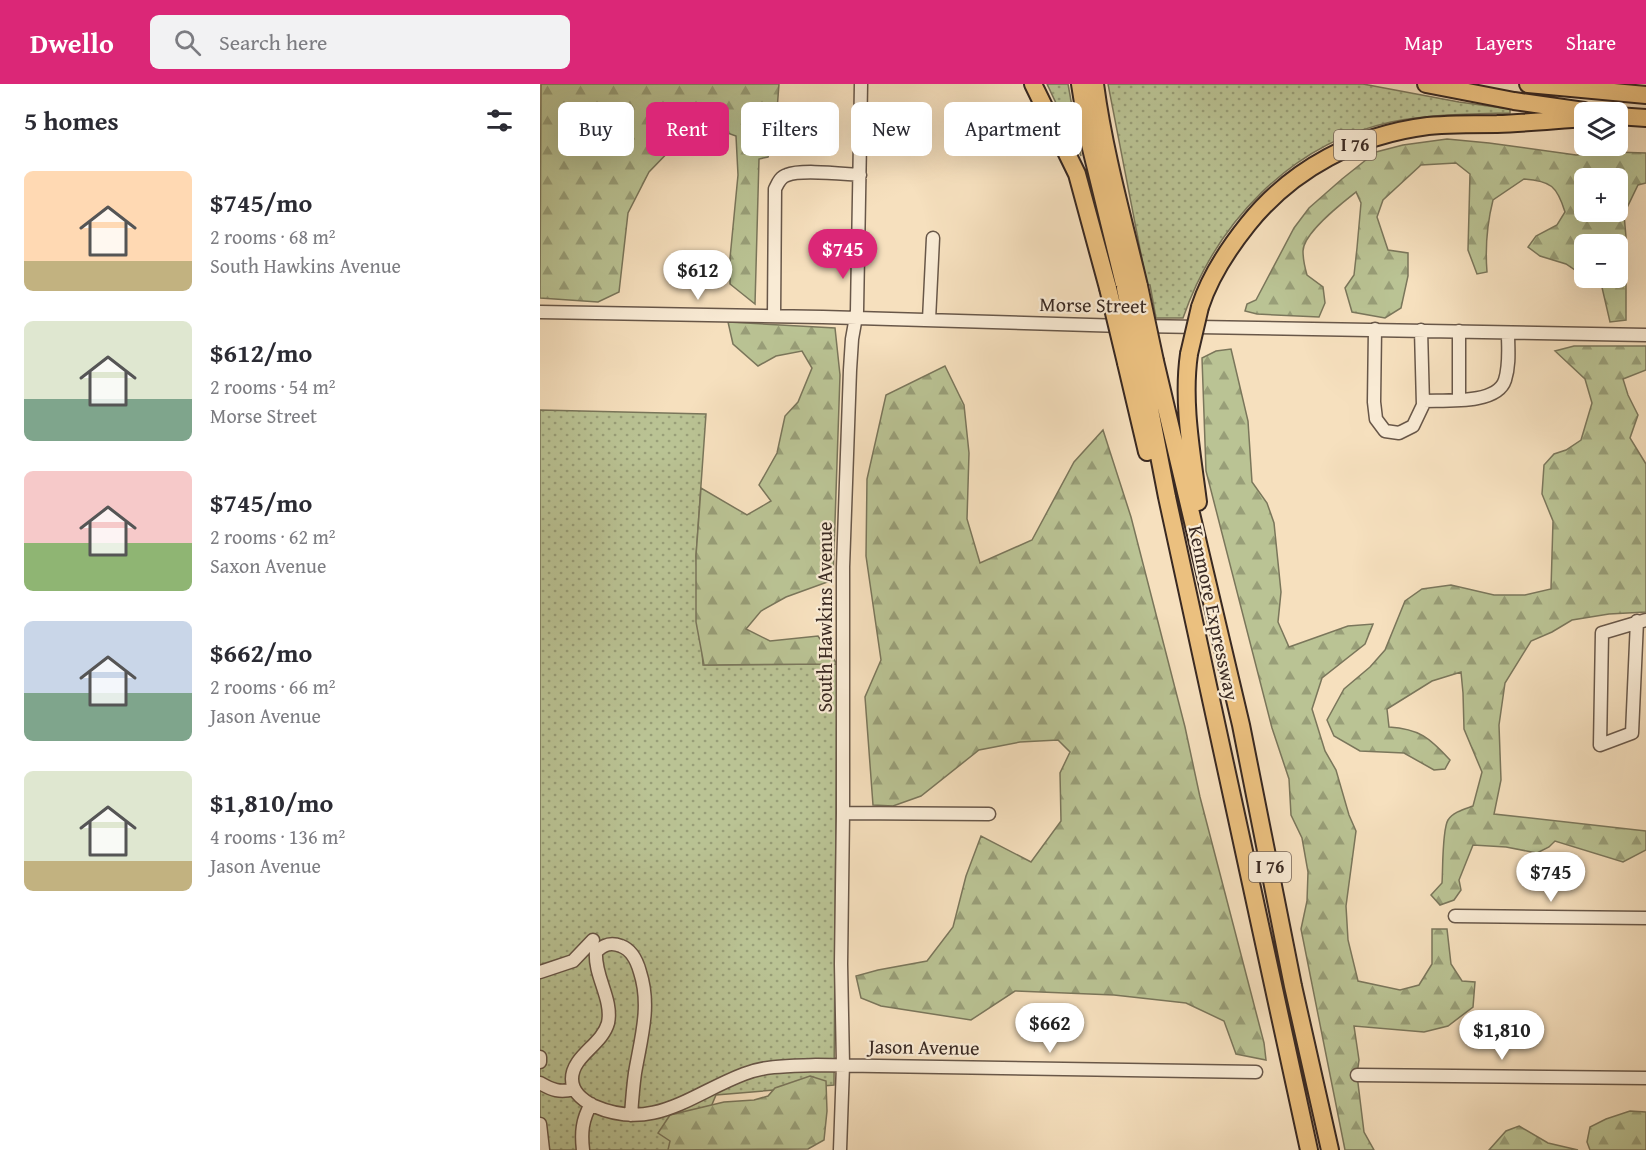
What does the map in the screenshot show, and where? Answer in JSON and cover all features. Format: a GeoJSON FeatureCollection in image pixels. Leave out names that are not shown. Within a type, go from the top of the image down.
{"type":"FeatureCollection","features":[{"type":"Feature","properties":{"kind":"highway"},"geometry":{"type":"LineString","coordinates":[[1033,84],[1077,174],[1124,288]]}},
{"type":"Feature","properties":{"kind":"highway"},"geometry":{"type":"LineString","coordinates":[[1080,84],[1089,140],[1140,362],[1208,584]]}},
{"type":"Feature","properties":{"kind":"highway"},"geometry":{"type":"LineString","coordinates":[[1095,84],[1115,185],[1124,288],[1140,362]]}},
{"type":"Feature","properties":{"kind":"highway"},"geometry":{"type":"LineString","coordinates":[[1426,84],[1514,101],[1574,109]]}},
{"type":"Feature","properties":{"kind":"highway"},"geometry":{"type":"LineString","coordinates":[[1528,84],[1646,94]]}},
{"type":"Feature","properties":{"kind":"highway"},"geometry":{"type":"LineString","coordinates":[[1628,117],[1646,118]]}},
{"type":"Feature","properties":{"kind":"highway","name":"I 76"},"geometry":{"type":"LineString","coordinates":[[1208,584],[1188,425],[1186,372],[1200,307],[1223,258],[1265,203],[1296,177],[1340,151],[1382,136],[1430,126],[1574,119]]}},
{"type":"Feature","properties":{"kind":"highway","name":"Kenmore Expressway"},"geometry":{"type":"LineString","coordinates":[[1140,362],[1170,546],[1206,678],[1310,1150]]}},
{"type":"Feature","properties":{"kind":"highway","name":"Kenmore Expressway"},"geometry":{"type":"LineString","coordinates":[[1208,584],[1241,725],[1293,986],[1330,1150]]}},
{"type":"Feature","properties":{"kind":"street","name":"South Hawkins Avenue"},"geometry":{"type":"LineString","coordinates":[[840,1150],[843,1065],[841,964],[843,567],[850,370],[856,318],[861,84]]}},
{"type":"Feature","properties":{"kind":"street"},"geometry":{"type":"LineString","coordinates":[[774,316],[775,189],[780,178],[788,174],[802,173],[860,175]]}},
{"type":"Feature","properties":{"kind":"street"},"geometry":{"type":"LineString","coordinates":[[929,321],[933,238]]}},
{"type":"Feature","properties":{"kind":"street","name":"Morse Street"},"geometry":{"type":"LineString","coordinates":[[540,312],[1646,335]]}},
{"type":"Feature","properties":{"kind":"street"},"geometry":{"type":"LineString","coordinates":[[1375,329],[1374,402],[1376,418],[1385,431],[1399,433],[1413,426],[1423,401],[1421,330]]}},
{"type":"Feature","properties":{"kind":"street"},"geometry":{"type":"LineString","coordinates":[[1459,331],[1459,400]]}},
{"type":"Feature","properties":{"kind":"street"},"geometry":{"type":"LineString","coordinates":[[1423,401],[1459,400],[1485,396],[1500,389],[1505,381],[1508,364],[1508,333]]}},
{"type":"Feature","properties":{"kind":"street"},"geometry":{"type":"LineString","coordinates":[[1641,621],[1632,733],[1600,745],[1602,633],[1641,621]]}},
{"type":"Feature","properties":{"kind":"street"},"geometry":{"type":"LineString","coordinates":[[843,813],[989,814]]}},
{"type":"Feature","properties":{"kind":"street"},"geometry":{"type":"LineString","coordinates":[[1455,916],[1646,918]]}},
{"type":"Feature","properties":{"kind":"street"},"geometry":{"type":"LineString","coordinates":[[540,972],[573,961],[593,940]]}},
{"type":"Feature","properties":{"kind":"street"},"geometry":{"type":"LineString","coordinates":[[583,1150],[582,1129],[585,1115],[591,1104],[574,1089],[572,1079],[574,1068],[603,1035],[608,1021],[607,1004],[596,967],[596,952],[603,946],[611,944],[628,949],[637,961],[643,981],[646,1008],[631,1115]]}},
{"type":"Feature","properties":{"kind":"street"},"geometry":{"type":"LineString","coordinates":[[540,1057],[540,1062]]}},
{"type":"Feature","properties":{"kind":"street","name":"Jason Avenue"},"geometry":{"type":"LineString","coordinates":[[591,1104],[606,1111],[631,1115],[661,1112],[745,1073],[775,1066],[843,1065],[1256,1072]]}},
{"type":"Feature","properties":{"kind":"street"},"geometry":{"type":"LineString","coordinates":[[1357,1075],[1646,1078]]}},
{"type":"Feature","properties":{"kind":"street"},"geometry":{"type":"LineString","coordinates":[[540,1083],[556,1091],[564,1092],[574,1089]]}},
{"type":"Feature","properties":{"kind":"street"},"geometry":{"type":"LineString","coordinates":[[540,1124],[543,1150]]}},
{"type":"Feature","properties":{"kind":"green space"},"geometry":{"type":"Polygon","coordinates":[[[541,84],[779,84],[778,102],[741,102],[741,156],[768,156],[759,159],[755,304],[730,284],[730,258],[738,175],[736,136],[729,133],[729,102],[646,102],[646,156],[665,156],[649,172],[628,213],[619,292],[598,302],[540,298],[541,84]]]}},
{"type":"Feature","properties":{"kind":"green space"},"geometry":{"type":"Polygon","coordinates":[[[1047,84],[1068,84],[1071,102],[1056,102],[1047,84]]]}},
{"type":"Feature","properties":{"kind":"green space"},"geometry":{"type":"Polygon","coordinates":[[[1108,84],[1363,84],[1510,109],[1510,113],[1406,119],[1354,133],[1321,149],[1290,169],[1262,193],[1237,220],[1215,250],[1197,283],[1183,318],[1156,318],[1150,285],[1147,285],[1108,84]]]}},
{"type":"Feature","properties":{"kind":"green space"},"geometry":{"type":"Polygon","coordinates":[[[1447,139],[1574,156],[1628,156],[1628,152],[1646,153],[1646,183],[1638,185],[1628,206],[1628,168],[1574,168],[1574,222],[1625,222],[1626,234],[1574,234],[1574,269],[1566,264],[1540,256],[1528,247],[1536,236],[1557,225],[1565,212],[1552,186],[1541,181],[1524,179],[1493,200],[1487,236],[1487,272],[1477,274],[1468,250],[1470,174],[1456,163],[1421,165],[1383,200],[1377,217],[1388,250],[1408,253],[1408,276],[1401,308],[1385,318],[1352,312],[1345,288],[1354,275],[1361,203],[1356,192],[1316,227],[1305,244],[1303,254],[1307,275],[1323,287],[1325,303],[1319,317],[1257,314],[1245,311],[1247,304],[1256,300],[1294,228],[1309,208],[1376,152],[1403,145],[1447,139]]]}},
{"type":"Feature","properties":{"kind":"green space"},"geometry":{"type":"Polygon","coordinates":[[[1602,288],[1626,288],[1626,320],[1610,322],[1602,288]]]}},
{"type":"Feature","properties":{"kind":"green space"},"geometry":{"type":"Polygon","coordinates":[[[728,322],[835,328],[840,375],[833,580],[786,597],[761,611],[746,629],[770,641],[818,636],[837,664],[704,665],[696,622],[696,556],[701,488],[747,515],[771,501],[759,485],[777,453],[785,416],[798,402],[812,368],[802,351],[776,356],[758,366],[733,344],[728,322]]]}},
{"type":"Feature","properties":{"kind":"green space"},"geometry":{"type":"Polygon","coordinates":[[[1574,346],[1646,346],[1646,370],[1623,379],[1638,415],[1630,438],[1646,464],[1646,612],[1609,614],[1572,620],[1531,641],[1505,683],[1499,725],[1501,780],[1494,814],[1646,831],[1646,850],[1623,862],[1555,841],[1537,853],[1506,847],[1473,845],[1459,880],[1461,890],[1454,900],[1440,905],[1431,895],[1442,883],[1446,825],[1453,815],[1473,806],[1482,772],[1464,729],[1461,672],[1432,681],[1387,709],[1389,727],[1416,732],[1436,745],[1450,760],[1445,769],[1434,770],[1404,753],[1360,751],[1334,736],[1327,720],[1344,689],[1370,667],[1385,650],[1405,601],[1422,589],[1451,585],[1494,595],[1525,595],[1551,589],[1553,521],[1542,494],[1544,465],[1554,454],[1566,450],[1581,440],[1592,403],[1585,379],[1555,351],[1574,346]]]}},
{"type":"Feature","properties":{"kind":"green space"},"geometry":{"type":"Polygon","coordinates":[[[1231,349],[1248,421],[1252,482],[1267,503],[1274,523],[1281,592],[1278,622],[1289,647],[1348,626],[1373,624],[1365,644],[1322,678],[1312,709],[1325,751],[1336,770],[1356,831],[1346,906],[1348,940],[1358,981],[1400,990],[1419,985],[1432,964],[1432,929],[1447,929],[1451,964],[1462,981],[1475,982],[1473,1007],[1448,1026],[1424,1032],[1354,1026],[1364,1132],[1374,1150],[1345,1150],[1301,929],[1307,901],[1308,872],[1302,838],[1291,815],[1289,779],[1272,728],[1206,471],[1202,358],[1216,351],[1231,349]]]}},
{"type":"Feature","properties":{"kind":"green space"},"geometry":{"type":"Polygon","coordinates":[[[945,366],[964,405],[969,453],[967,519],[980,563],[1032,540],[1074,462],[1103,430],[1131,517],[1264,1043],[1266,1060],[1236,1054],[1224,1021],[1186,1003],[1114,995],[1015,991],[971,1020],[881,1006],[861,998],[856,976],[927,961],[953,927],[966,876],[981,836],[1031,862],[1061,821],[1060,773],[1070,752],[1058,740],[1020,742],[979,750],[921,796],[893,806],[873,805],[865,697],[881,660],[866,556],[867,479],[886,395],[945,366]]]}},
{"type":"Feature","properties":{"kind":"green space"},"geometry":{"type":"Polygon","coordinates":[[[540,410],[706,414],[696,556],[703,665],[837,664],[834,1085],[716,1095],[693,1150],[540,1150],[540,410]]]}},
{"type":"Feature","properties":{"kind":"green space"},"geometry":{"type":"Polygon","coordinates":[[[810,1076],[826,1081],[827,1111],[824,1140],[808,1149],[668,1150],[670,1141],[658,1133],[670,1115],[724,1102],[754,1100],[768,1096],[775,1088],[810,1076]]]}},
{"type":"Feature","properties":{"kind":"green space"},"geometry":{"type":"Polygon","coordinates":[[[1630,1111],[1646,1112],[1646,1150],[1590,1150],[1587,1142],[1590,1127],[1630,1111]]]}},
{"type":"Feature","properties":{"kind":"green space"},"geometry":{"type":"Polygon","coordinates":[[[1519,1126],[1548,1143],[1578,1150],[1489,1150],[1506,1131],[1519,1126]]]}}]}
